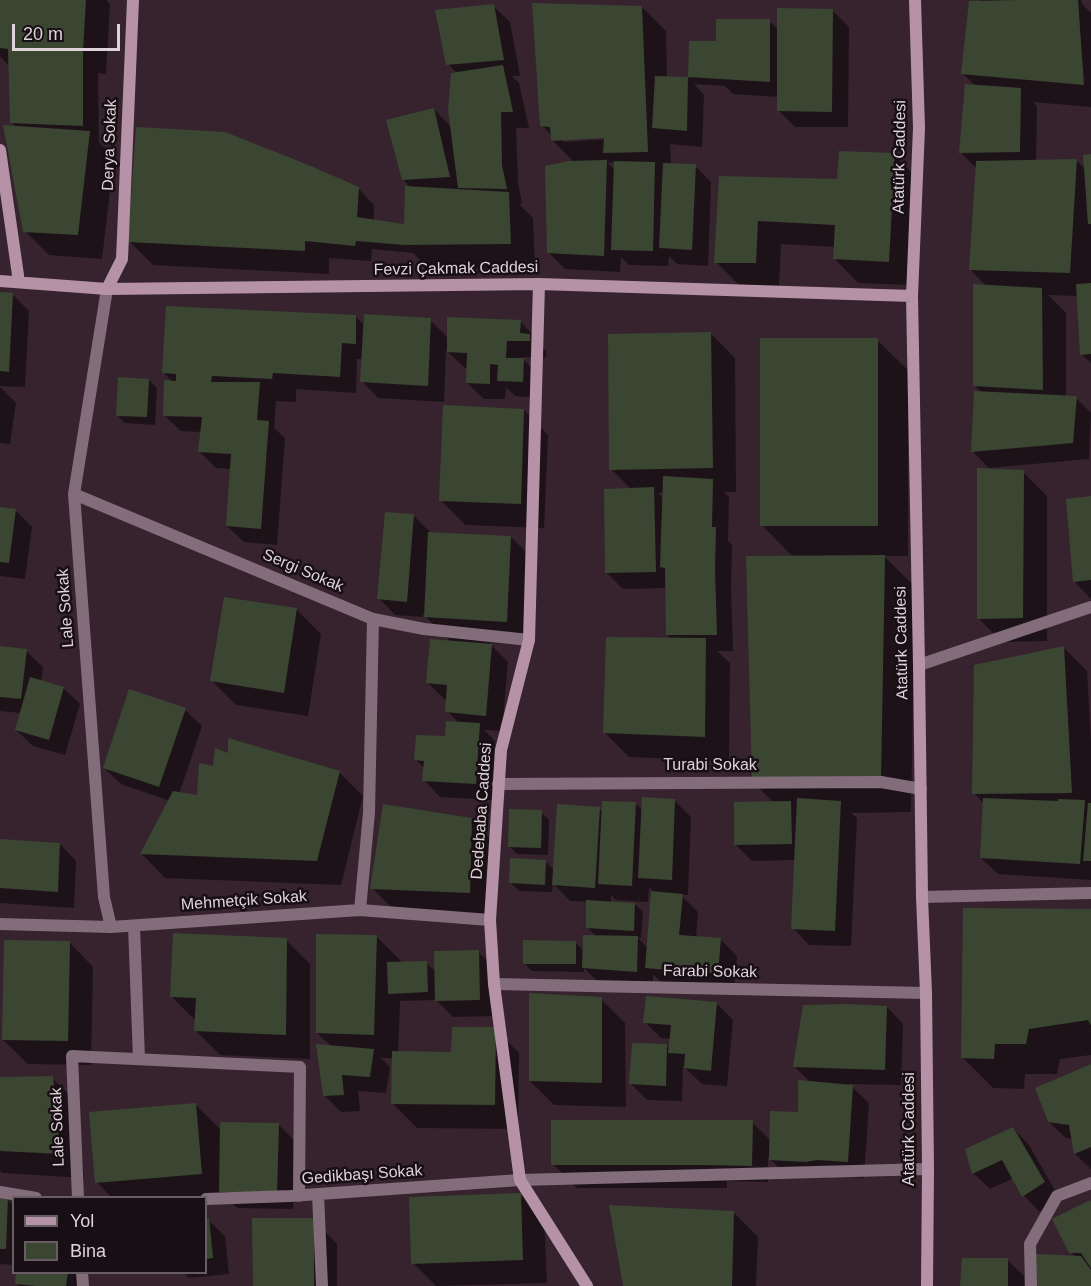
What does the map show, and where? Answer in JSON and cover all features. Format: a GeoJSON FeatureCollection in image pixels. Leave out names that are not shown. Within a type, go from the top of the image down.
{"type":"FeatureCollection","features":[{"type":"Feature","properties":{"kind":"street","name":"Derya Sokak"},"geometry":{"type":"LineString","coordinates":[[107,289],[122,259],[133,0]]}},
{"type":"Feature","properties":{"kind":"street","name":"Atatürk Caddesi"},"geometry":{"type":"LineString","coordinates":[[915,0],[919,128],[912,296],[922,897],[926,993],[927,1286]]}},
{"type":"Feature","properties":{"kind":"street"},"geometry":{"type":"LineString","coordinates":[[0,150],[19,282]]}},
{"type":"Feature","properties":{"kind":"street","name":"Fevzi Çakmak Caddesi"},"geometry":{"type":"LineString","coordinates":[[0,281],[107,289],[539,284],[912,296]]}},
{"type":"Feature","properties":{"kind":"street","name":"Dedebaba Caddesi"},"geometry":{"type":"LineString","coordinates":[[539,284],[529,640],[501,750],[490,920],[494,984],[520,1180],[587,1286]]}},
{"type":"Feature","properties":{"kind":"street","name":"Lale Sokak"},"geometry":{"type":"LineString","coordinates":[[107,289],[74,494],[104,897],[111,927]]}},
{"type":"Feature","properties":{"kind":"street","name":"Sergi Sokak"},"geometry":{"type":"LineString","coordinates":[[74,494],[373,619],[424,629],[529,640]]}},
{"type":"Feature","properties":{"kind":"street"},"geometry":{"type":"LineString","coordinates":[[919,665],[1091,607]]}},
{"type":"Feature","properties":{"kind":"street"},"geometry":{"type":"LineString","coordinates":[[360,910],[369,813],[373,619]]}},
{"type":"Feature","properties":{"kind":"street","name":"Turabi Sokak"},"geometry":{"type":"LineString","coordinates":[[498,784],[881,782],[921,789]]}},
{"type":"Feature","properties":{"kind":"street"},"geometry":{"type":"LineString","coordinates":[[922,897],[1091,893]]}},
{"type":"Feature","properties":{"kind":"street","name":"Mehmetçik Sokak"},"geometry":{"type":"LineString","coordinates":[[0,924],[111,927],[360,910],[490,920]]}},
{"type":"Feature","properties":{"kind":"street"},"geometry":{"type":"LineString","coordinates":[[134,926],[139,1059],[300,1067],[299,1196]]}},
{"type":"Feature","properties":{"kind":"street","name":"Farabi Sokak"},"geometry":{"type":"LineString","coordinates":[[494,984],[926,993]]}},
{"type":"Feature","properties":{"kind":"street","name":"Lale Sokak"},"geometry":{"type":"LineString","coordinates":[[78,1196],[72,1056],[139,1059]]}},
{"type":"Feature","properties":{"kind":"street","name":"Gedikbaşı Sokak"},"geometry":{"type":"LineString","coordinates":[[207,1199],[299,1196],[520,1180],[928,1169]]}},
{"type":"Feature","properties":{"kind":"street"},"geometry":{"type":"LineString","coordinates":[[1031,1286],[1030,1244],[1057,1196],[1091,1183]]}},
{"type":"Feature","properties":{"kind":"street"},"geometry":{"type":"LineString","coordinates":[[0,1192],[29,1196]]}},
{"type":"Feature","properties":{"kind":"street"},"geometry":{"type":"LineString","coordinates":[[318,1194],[322,1286]]}},
{"type":"Feature","properties":{"kind":"building"},"geometry":{"type":"Polygon","coordinates":[[[0,0],[86,0],[83,50],[83,126],[10,123],[8,49],[0,48],[0,0]]]}},
{"type":"Feature","properties":{"kind":"building"},"geometry":{"type":"Polygon","coordinates":[[[1078,0],[1084,85],[961,74],[969,1],[1078,0]]]}},
{"type":"Feature","properties":{"kind":"building"},"geometry":{"type":"Polygon","coordinates":[[[532,3],[642,6],[648,152],[603,153],[604,138],[551,141],[550,127],[540,126],[532,3]]]}},
{"type":"Feature","properties":{"kind":"building"},"geometry":{"type":"Polygon","coordinates":[[[494,4],[504,60],[446,65],[435,10],[494,4]]]}},
{"type":"Feature","properties":{"kind":"building"},"geometry":{"type":"Polygon","coordinates":[[[777,8],[833,9],[832,112],[777,111],[777,8]]]}},
{"type":"Feature","properties":{"kind":"building"},"geometry":{"type":"Polygon","coordinates":[[[716,19],[770,19],[770,82],[688,77],[689,41],[716,41],[716,19]]]}},
{"type":"Feature","properties":{"kind":"building"},"geometry":{"type":"Polygon","coordinates":[[[503,65],[513,112],[501,112],[502,165],[507,189],[458,188],[448,110],[451,73],[503,65]]]}},
{"type":"Feature","properties":{"kind":"building"},"geometry":{"type":"Polygon","coordinates":[[[655,76],[688,77],[687,131],[652,128],[655,76]]]}},
{"type":"Feature","properties":{"kind":"building"},"geometry":{"type":"Polygon","coordinates":[[[965,84],[1021,88],[1020,152],[959,153],[965,84]]]}},
{"type":"Feature","properties":{"kind":"building"},"geometry":{"type":"Polygon","coordinates":[[[434,108],[450,177],[402,180],[386,120],[434,108]]]}},
{"type":"Feature","properties":{"kind":"building"},"geometry":{"type":"Polygon","coordinates":[[[3,125],[90,131],[78,235],[23,232],[3,125]]]}},
{"type":"Feature","properties":{"kind":"building"},"geometry":{"type":"Polygon","coordinates":[[[136,127],[225,132],[306,164],[359,187],[357,217],[404,224],[405,186],[509,192],[511,244],[404,245],[356,241],[355,246],[305,241],[305,251],[128,242],[136,127]]]}},
{"type":"Feature","properties":{"kind":"building"},"geometry":{"type":"Polygon","coordinates":[[[839,151],[895,153],[889,262],[833,259],[835,225],[758,221],[756,263],[714,263],[719,176],[837,179],[839,151]]]}},
{"type":"Feature","properties":{"kind":"building"},"geometry":{"type":"Polygon","coordinates":[[[1091,154],[1091,224],[1088,224],[1083,155],[1091,154]]]}},
{"type":"Feature","properties":{"kind":"building"},"geometry":{"type":"Polygon","coordinates":[[[1077,159],[1070,273],[969,270],[976,161],[1077,159]]]}},
{"type":"Feature","properties":{"kind":"building"},"geometry":{"type":"Polygon","coordinates":[[[607,160],[604,256],[547,253],[545,166],[568,161],[607,160]]]}},
{"type":"Feature","properties":{"kind":"building"},"geometry":{"type":"Polygon","coordinates":[[[614,161],[655,162],[653,251],[611,250],[614,161]]]}},
{"type":"Feature","properties":{"kind":"building"},"geometry":{"type":"Polygon","coordinates":[[[663,163],[696,164],[692,250],[659,248],[663,163]]]}},
{"type":"Feature","properties":{"kind":"building"},"geometry":{"type":"Polygon","coordinates":[[[1091,283],[1091,354],[1080,355],[1076,284],[1091,283]]]}},
{"type":"Feature","properties":{"kind":"building"},"geometry":{"type":"Polygon","coordinates":[[[973,284],[1042,288],[1043,390],[973,386],[973,284]]]}},
{"type":"Feature","properties":{"kind":"building"},"geometry":{"type":"Polygon","coordinates":[[[0,292],[13,293],[9,372],[0,371],[0,292]]]}},
{"type":"Feature","properties":{"kind":"building"},"geometry":{"type":"Polygon","coordinates":[[[166,306],[356,315],[356,344],[342,343],[340,377],[273,373],[272,379],[212,376],[211,382],[260,382],[257,420],[269,421],[261,529],[226,526],[231,454],[198,452],[202,417],[163,416],[164,380],[176,381],[176,374],[162,373],[166,306]]]}},
{"type":"Feature","properties":{"kind":"building"},"geometry":{"type":"Polygon","coordinates":[[[364,314],[431,318],[428,386],[360,382],[364,314]]]}},
{"type":"Feature","properties":{"kind":"building"},"geometry":{"type":"Polygon","coordinates":[[[447,317],[521,320],[520,333],[530,334],[530,341],[507,341],[506,358],[524,358],[523,382],[497,381],[498,365],[490,364],[490,384],[466,383],[467,353],[447,352],[447,317]]]}},
{"type":"Feature","properties":{"kind":"building"},"geometry":{"type":"Polygon","coordinates":[[[711,332],[713,468],[609,470],[608,334],[711,332]]]}},
{"type":"Feature","properties":{"kind":"building"},"geometry":{"type":"Polygon","coordinates":[[[760,338],[878,338],[878,526],[760,526],[760,338]]]}},
{"type":"Feature","properties":{"kind":"building"},"geometry":{"type":"Polygon","coordinates":[[[118,377],[149,379],[147,417],[116,416],[118,377]]]}},
{"type":"Feature","properties":{"kind":"building"},"geometry":{"type":"Polygon","coordinates":[[[974,391],[1077,396],[1073,443],[971,452],[974,391]]]}},
{"type":"Feature","properties":{"kind":"building"},"geometry":{"type":"Polygon","coordinates":[[[443,405],[524,409],[521,504],[439,501],[443,405]]]}},
{"type":"Feature","properties":{"kind":"building"},"geometry":{"type":"Polygon","coordinates":[[[977,468],[1024,470],[1023,618],[977,619],[977,468]]]}},
{"type":"Feature","properties":{"kind":"building"},"geometry":{"type":"Polygon","coordinates":[[[663,476],[713,479],[712,527],[716,527],[717,635],[666,635],[665,568],[660,567],[663,476]]]}},
{"type":"Feature","properties":{"kind":"building"},"geometry":{"type":"Polygon","coordinates":[[[654,487],[656,572],[605,573],[604,489],[654,487]]]}},
{"type":"Feature","properties":{"kind":"building"},"geometry":{"type":"Polygon","coordinates":[[[1091,496],[1091,580],[1073,582],[1066,499],[1091,496]]]}},
{"type":"Feature","properties":{"kind":"building"},"geometry":{"type":"Polygon","coordinates":[[[0,507],[16,509],[9,563],[0,562],[0,507]]]}},
{"type":"Feature","properties":{"kind":"building"},"geometry":{"type":"Polygon","coordinates":[[[385,512],[414,514],[407,602],[377,599],[385,512]]]}},
{"type":"Feature","properties":{"kind":"building"},"geometry":{"type":"Polygon","coordinates":[[[428,532],[511,536],[507,622],[424,617],[428,532]]]}},
{"type":"Feature","properties":{"kind":"building"},"geometry":{"type":"Polygon","coordinates":[[[885,555],[881,782],[752,783],[746,556],[885,555]]]}},
{"type":"Feature","properties":{"kind":"building"},"geometry":{"type":"Polygon","coordinates":[[[224,597],[297,608],[284,693],[210,681],[224,597]]]}},
{"type":"Feature","properties":{"kind":"building"},"geometry":{"type":"Polygon","coordinates":[[[606,637],[706,638],[705,737],[603,733],[606,637]]]}},
{"type":"Feature","properties":{"kind":"building"},"geometry":{"type":"Polygon","coordinates":[[[430,639],[492,644],[486,716],[445,712],[447,685],[426,683],[430,639]]]}},
{"type":"Feature","properties":{"kind":"building"},"geometry":{"type":"Polygon","coordinates":[[[0,646],[27,649],[21,699],[0,697],[0,646]]]}},
{"type":"Feature","properties":{"kind":"building"},"geometry":{"type":"Polygon","coordinates":[[[1064,646],[1072,793],[972,794],[974,665],[1064,646]]]}},
{"type":"Feature","properties":{"kind":"building"},"geometry":{"type":"Polygon","coordinates":[[[30,677],[64,687],[49,740],[15,730],[30,677]]]}},
{"type":"Feature","properties":{"kind":"building"},"geometry":{"type":"Polygon","coordinates":[[[129,689],[186,708],[159,787],[103,768],[129,689]]]}},
{"type":"Feature","properties":{"kind":"building"},"geometry":{"type":"Polygon","coordinates":[[[446,721],[480,723],[476,784],[422,781],[424,761],[414,760],[416,735],[445,736],[446,721]]]}},
{"type":"Feature","properties":{"kind":"building"},"geometry":{"type":"Polygon","coordinates":[[[228,738],[340,771],[317,861],[140,854],[173,791],[197,795],[199,763],[213,766],[215,748],[228,753],[228,738]]]}},
{"type":"Feature","properties":{"kind":"building"},"geometry":{"type":"Polygon","coordinates":[[[642,797],[675,799],[672,880],[638,878],[642,797]]]}},
{"type":"Feature","properties":{"kind":"building"},"geometry":{"type":"Polygon","coordinates":[[[797,798],[841,801],[835,931],[791,929],[797,798]]]}},
{"type":"Feature","properties":{"kind":"building"},"geometry":{"type":"Polygon","coordinates":[[[983,798],[1085,800],[1080,864],[980,858],[983,798]]]}},
{"type":"Feature","properties":{"kind":"building"},"geometry":{"type":"Polygon","coordinates":[[[602,801],[636,802],[632,886],[598,884],[602,801]]]}},
{"type":"Feature","properties":{"kind":"building"},"geometry":{"type":"Polygon","coordinates":[[[791,801],[792,844],[734,845],[734,802],[791,801]]]}},
{"type":"Feature","properties":{"kind":"building"},"geometry":{"type":"Polygon","coordinates":[[[1088,803],[1091,803],[1091,861],[1083,861],[1088,803]]]}},
{"type":"Feature","properties":{"kind":"building"},"geometry":{"type":"Polygon","coordinates":[[[383,804],[472,818],[470,893],[370,889],[383,804]]]}},
{"type":"Feature","properties":{"kind":"building"},"geometry":{"type":"Polygon","coordinates":[[[557,804],[600,807],[595,888],[552,885],[557,804]]]}},
{"type":"Feature","properties":{"kind":"building"},"geometry":{"type":"Polygon","coordinates":[[[509,809],[542,810],[541,848],[508,847],[509,809]]]}},
{"type":"Feature","properties":{"kind":"building"},"geometry":{"type":"Polygon","coordinates":[[[0,839],[60,843],[58,892],[0,888],[0,839]]]}},
{"type":"Feature","properties":{"kind":"building"},"geometry":{"type":"Polygon","coordinates":[[[510,858],[546,860],[545,885],[509,883],[510,858]]]}},
{"type":"Feature","properties":{"kind":"building"},"geometry":{"type":"Polygon","coordinates":[[[651,891],[683,894],[679,935],[721,938],[718,974],[645,968],[651,891]]]}},
{"type":"Feature","properties":{"kind":"building"},"geometry":{"type":"Polygon","coordinates":[[[586,900],[635,903],[634,931],[586,928],[586,900]]]}},
{"type":"Feature","properties":{"kind":"building"},"geometry":{"type":"Polygon","coordinates":[[[963,908],[1091,909],[1091,1025],[1088,1020],[1029,1029],[1026,1044],[995,1044],[994,1059],[961,1058],[963,908]]]}},
{"type":"Feature","properties":{"kind":"building"},"geometry":{"type":"Polygon","coordinates":[[[173,933],[287,938],[286,1035],[194,1031],[196,998],[170,997],[173,933]]]}},
{"type":"Feature","properties":{"kind":"building"},"geometry":{"type":"Polygon","coordinates":[[[316,934],[377,935],[374,1035],[316,1033],[316,934]]]}},
{"type":"Feature","properties":{"kind":"building"},"geometry":{"type":"Polygon","coordinates":[[[583,935],[638,936],[637,972],[582,968],[583,935]]]}},
{"type":"Feature","properties":{"kind":"building"},"geometry":{"type":"Polygon","coordinates":[[[4,940],[70,941],[68,1041],[2,1040],[4,940]]]}},
{"type":"Feature","properties":{"kind":"building"},"geometry":{"type":"Polygon","coordinates":[[[523,940],[576,941],[576,964],[523,964],[523,940]]]}},
{"type":"Feature","properties":{"kind":"building"},"geometry":{"type":"Polygon","coordinates":[[[479,950],[480,1000],[435,1001],[434,951],[479,950]]]}},
{"type":"Feature","properties":{"kind":"building"},"geometry":{"type":"Polygon","coordinates":[[[427,961],[428,992],[388,994],[387,962],[427,961]]]}},
{"type":"Feature","properties":{"kind":"building"},"geometry":{"type":"Polygon","coordinates":[[[529,993],[602,997],[602,1083],[529,1081],[529,993]]]}},
{"type":"Feature","properties":{"kind":"building"},"geometry":{"type":"Polygon","coordinates":[[[646,996],[717,1002],[711,1071],[684,1068],[685,1054],[668,1053],[671,1025],[643,1023],[646,996]]]}},
{"type":"Feature","properties":{"kind":"building"},"geometry":{"type":"Polygon","coordinates":[[[803,1005],[887,1006],[885,1070],[793,1067],[803,1005]]]}},
{"type":"Feature","properties":{"kind":"building"},"geometry":{"type":"Polygon","coordinates":[[[452,1027],[496,1027],[495,1105],[391,1104],[392,1051],[451,1052],[452,1027]]]}},
{"type":"Feature","properties":{"kind":"building"},"geometry":{"type":"Polygon","coordinates":[[[632,1043],[667,1044],[666,1086],[629,1084],[632,1043]]]}},
{"type":"Feature","properties":{"kind":"building"},"geometry":{"type":"Polygon","coordinates":[[[316,1044],[374,1049],[370,1077],[342,1075],[344,1095],[323,1096],[316,1044]]]}},
{"type":"Feature","properties":{"kind":"building"},"geometry":{"type":"Polygon","coordinates":[[[1091,1064],[1091,1147],[1074,1154],[1069,1125],[1048,1122],[1035,1088],[1091,1064]]]}},
{"type":"Feature","properties":{"kind":"building"},"geometry":{"type":"Polygon","coordinates":[[[53,1076],[61,1154],[0,1151],[0,1077],[53,1076]]]}},
{"type":"Feature","properties":{"kind":"building"},"geometry":{"type":"Polygon","coordinates":[[[798,1080],[853,1085],[848,1162],[769,1160],[770,1111],[798,1112],[798,1080]]]}},
{"type":"Feature","properties":{"kind":"building"},"geometry":{"type":"Polygon","coordinates":[[[196,1103],[202,1174],[95,1183],[89,1112],[196,1103]]]}},
{"type":"Feature","properties":{"kind":"building"},"geometry":{"type":"Polygon","coordinates":[[[551,1120],[753,1120],[752,1166],[551,1165],[551,1120]]]}},
{"type":"Feature","properties":{"kind":"building"},"geometry":{"type":"Polygon","coordinates":[[[220,1122],[279,1123],[277,1193],[219,1192],[220,1122]]]}},
{"type":"Feature","properties":{"kind":"building"},"geometry":{"type":"Polygon","coordinates":[[[1013,1127],[1045,1182],[1022,1197],[1002,1160],[972,1174],[965,1149],[1013,1127]]]}},
{"type":"Feature","properties":{"kind":"building"},"geometry":{"type":"Polygon","coordinates":[[[521,1193],[523,1260],[411,1264],[409,1197],[521,1193]]]}},
{"type":"Feature","properties":{"kind":"building"},"geometry":{"type":"Polygon","coordinates":[[[0,1198],[8,1198],[6,1249],[0,1249],[0,1198]]]}},
{"type":"Feature","properties":{"kind":"building"},"geometry":{"type":"Polygon","coordinates":[[[1090,1200],[1091,1268],[1081,1253],[1069,1253],[1052,1219],[1090,1200]]]}},
{"type":"Feature","properties":{"kind":"building"},"geometry":{"type":"Polygon","coordinates":[[[609,1205],[734,1211],[732,1286],[623,1286],[609,1205]]]}},
{"type":"Feature","properties":{"kind":"building"},"geometry":{"type":"Polygon","coordinates":[[[209,1218],[213,1258],[207,1259],[207,1219],[209,1218]]]}},
{"type":"Feature","properties":{"kind":"building"},"geometry":{"type":"Polygon","coordinates":[[[252,1218],[314,1218],[314,1286],[253,1286],[252,1218]]]}},
{"type":"Feature","properties":{"kind":"building"},"geometry":{"type":"Polygon","coordinates":[[[1036,1254],[1081,1256],[1091,1270],[1091,1286],[1035,1286],[1036,1254]]]}},
{"type":"Feature","properties":{"kind":"building"},"geometry":{"type":"Polygon","coordinates":[[[962,1258],[1008,1258],[1008,1286],[960,1286],[962,1258]]]}},
{"type":"Feature","properties":{"kind":"building"},"geometry":{"type":"Polygon","coordinates":[[[16,1274],[68,1274],[66,1286],[15,1284],[16,1274]]]}}]}
